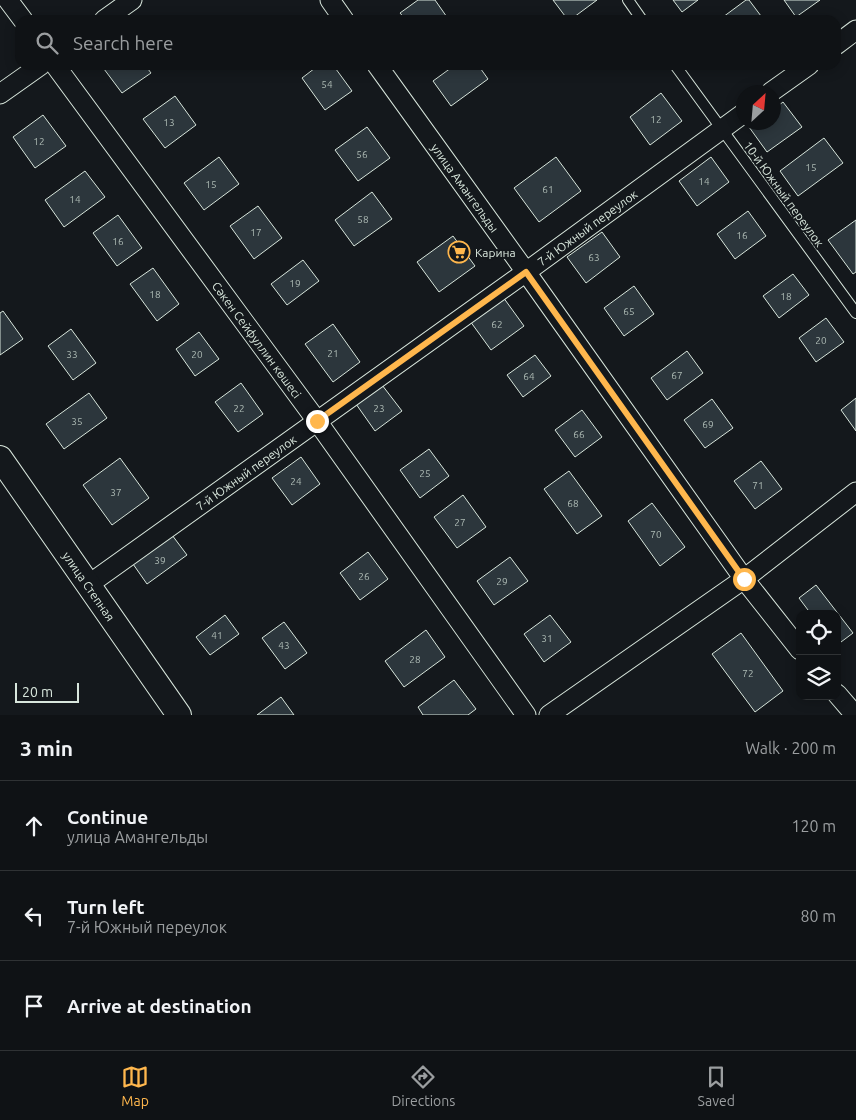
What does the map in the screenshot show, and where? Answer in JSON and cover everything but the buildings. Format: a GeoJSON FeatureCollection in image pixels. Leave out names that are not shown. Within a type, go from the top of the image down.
{"type":"FeatureCollection","features":[{"type":"Feature","properties":{"kind":"street"},"geometry":{"type":"LineString","coordinates":[[8,0],[18,15]]}},
{"type":"Feature","properties":{"kind":"street"},"geometry":{"type":"LineString","coordinates":[[111,15],[132,0]]}},
{"type":"Feature","properties":{"kind":"street"},"geometry":{"type":"LineString","coordinates":[[330,0],[340,15]]}},
{"type":"Feature","properties":{"kind":"street"},"geometry":{"type":"LineString","coordinates":[[841,41],[856,30]]}},
{"type":"Feature","properties":{"kind":"street"},"geometry":{"type":"LineString","coordinates":[[0,94],[33,70]]}},
{"type":"Feature","properties":{"kind":"street","name":"Сәкен Сейфуллин көшесі"},"geometry":{"type":"LineString","coordinates":[[58,70],[317,421],[526,715]]}},
{"type":"Feature","properties":{"kind":"street","name":"улица Амангельды"},"geometry":{"type":"LineString","coordinates":[[381,70],[744,579],[796,645]]}},
{"type":"Feature","properties":{"kind":"street"},"geometry":{"type":"LineString","coordinates":[[781,85],[802,70]]}},
{"type":"Feature","properties":{"kind":"street","name":"7-й Южный переулок"},"geometry":{"type":"LineString","coordinates":[[88,585],[526,272],[736,119]]}},
{"type":"Feature","properties":{"kind":"street","name":"улица Степная"},"geometry":{"type":"LineString","coordinates":[[0,458],[179,715]]}},
{"type":"Feature","properties":{"kind":"street"},"geometry":{"type":"LineString","coordinates":[[548,715],[744,579],[856,492]]}},
{"type":"Feature","properties":{"kind":"street"},"geometry":{"type":"LineString","coordinates":[[841,698],[856,715]]}},
{"type":"Feature","properties":{"kind":"lane"},"geometry":{"type":"LineString","coordinates":[[628,0],[638,15]]}},
{"type":"Feature","properties":{"kind":"lane","name":"10-й Южный переулок"},"geometry":{"type":"LineString","coordinates":[[679,70],[856,313]]}},
{"type":"Feature","properties":{"kind":"place","name":"Карина"},"geometry":{"type":"Point","coordinates":[459,252]}},
{"type":"Feature","properties":{"kind":"route"},"geometry":{"type":"LineString","coordinates":[[317,421],[526,272],[744,579]]}}]}
